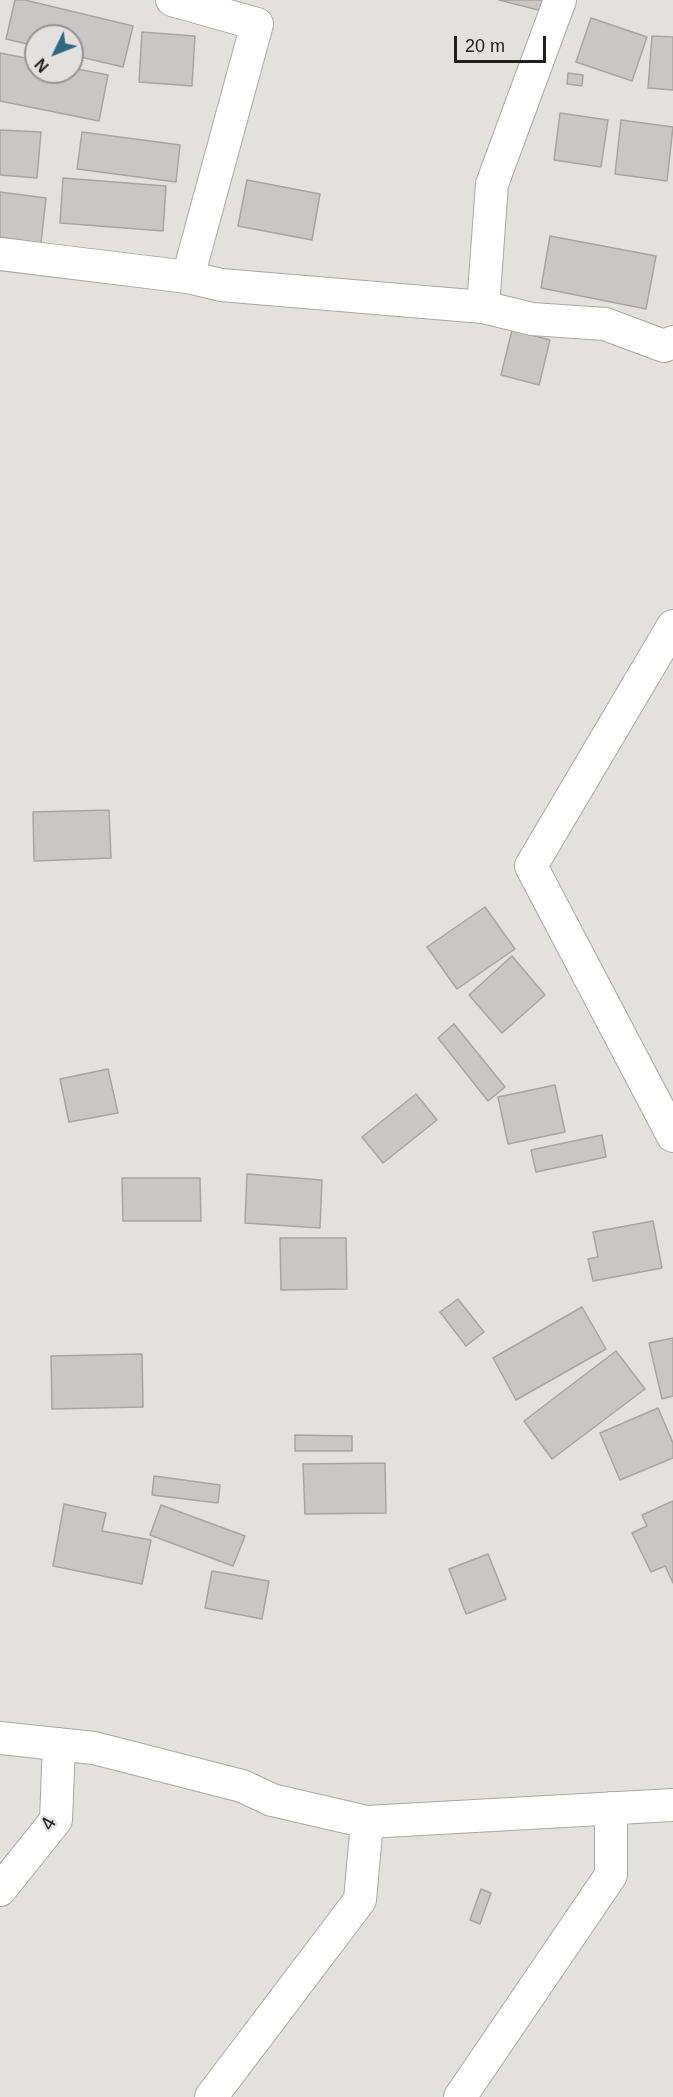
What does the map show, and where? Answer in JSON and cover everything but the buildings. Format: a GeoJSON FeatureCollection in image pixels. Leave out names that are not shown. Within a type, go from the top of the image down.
{"type":"FeatureCollection","features":[{"type":"Feature","properties":{"kind":"street"},"geometry":{"type":"LineString","coordinates":[[172,0],[261,12],[188,277]]}},
{"type":"Feature","properties":{"kind":"street"},"geometry":{"type":"LineString","coordinates":[[483,307],[492,184],[560,0]]}},
{"type":"Feature","properties":{"kind":"street"},"geometry":{"type":"LineString","coordinates":[[0,254],[188,277],[221,285],[253,285],[483,307],[532,319],[605,324],[664,346],[673,342]]}},
{"type":"Feature","properties":{"kind":"street"},"geometry":{"type":"LineString","coordinates":[[673,626],[531,866],[673,1136]]}},
{"type":"Feature","properties":{"kind":"street"},"geometry":{"type":"LineString","coordinates":[[0,1738],[106,1751],[242,1786],[272,1800],[368,1822],[673,1805]]}},
{"type":"Feature","properties":{"kind":"street","name":"4"},"geometry":{"type":"LineString","coordinates":[[0,1890],[56,1820],[59,1744]]}},
{"type":"Feature","properties":{"kind":"street"},"geometry":{"type":"LineString","coordinates":[[460,2097],[611,1875],[611,1808]]}},
{"type":"Feature","properties":{"kind":"street"},"geometry":{"type":"LineString","coordinates":[[211,2097],[360,1900],[368,1822]]}}]}
